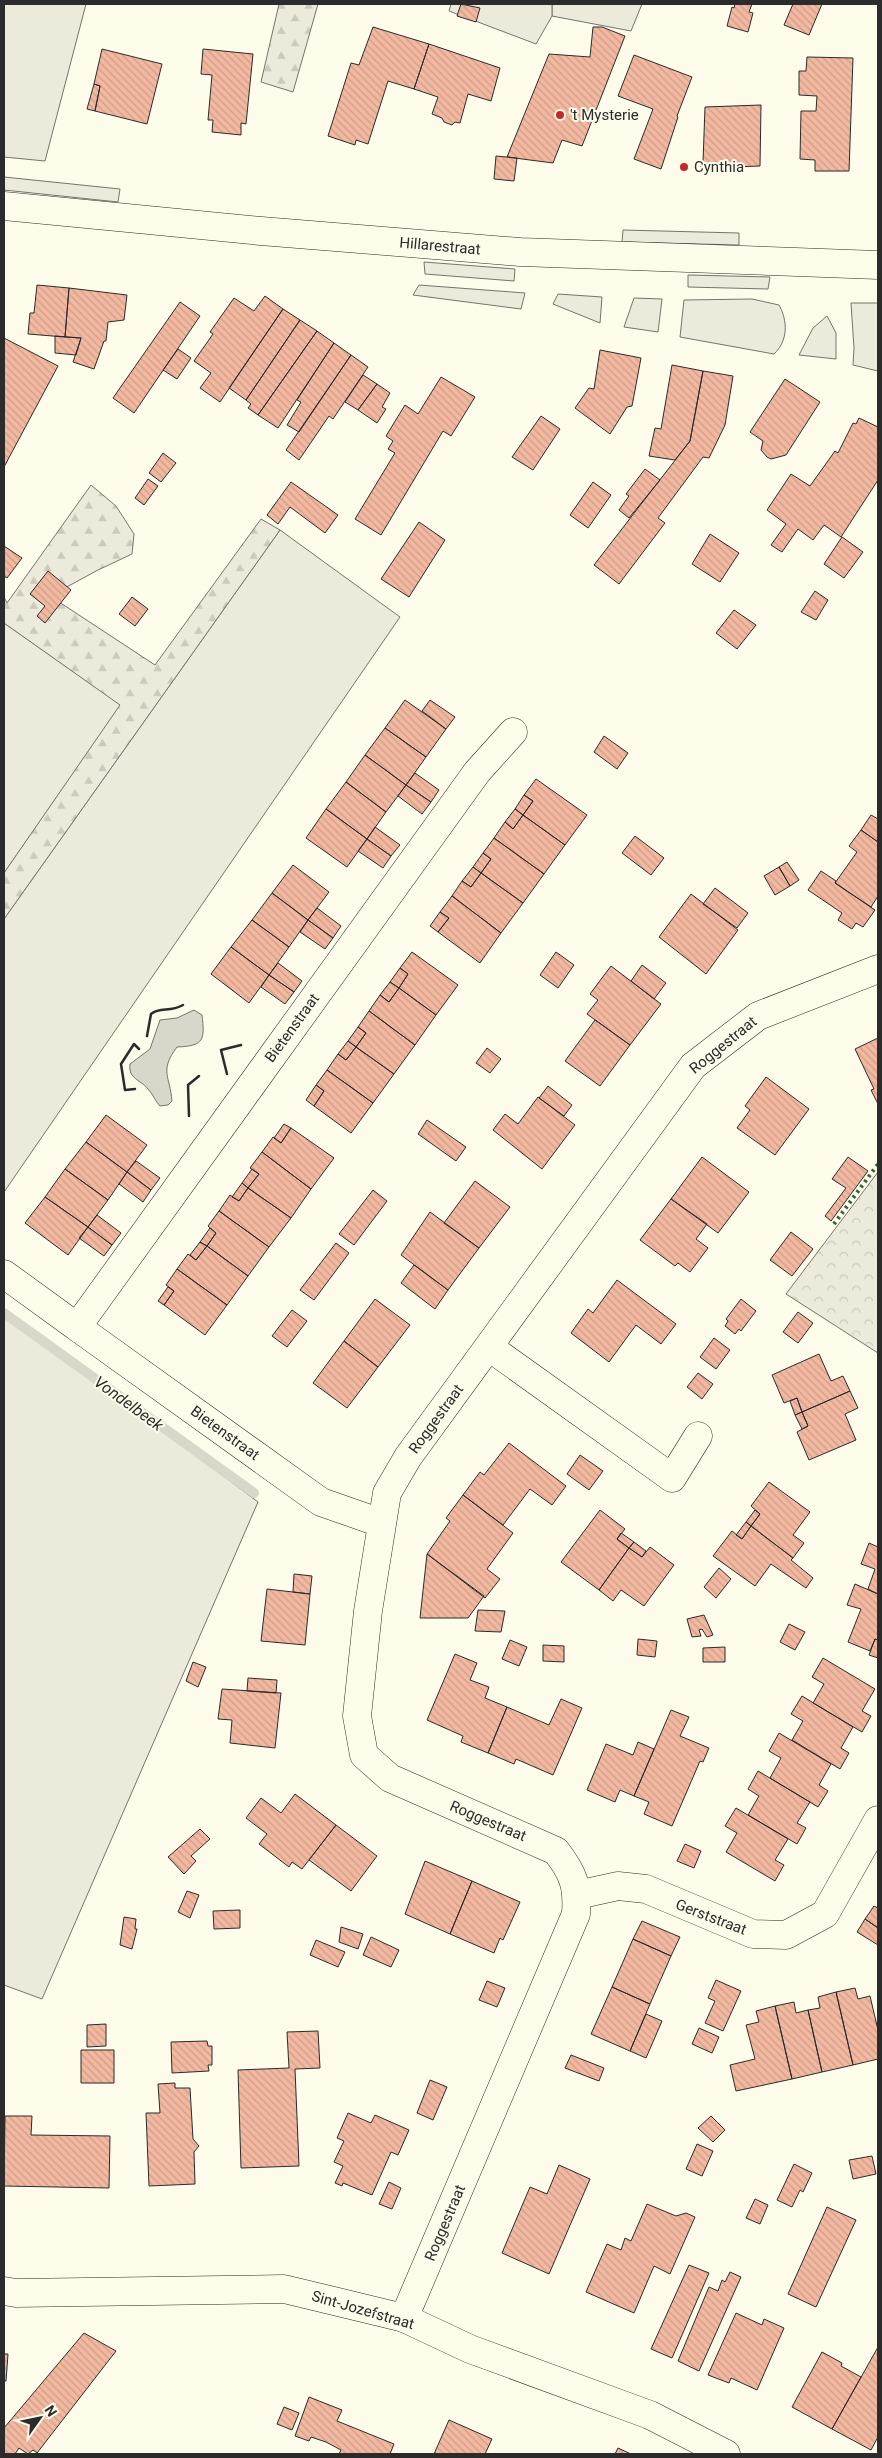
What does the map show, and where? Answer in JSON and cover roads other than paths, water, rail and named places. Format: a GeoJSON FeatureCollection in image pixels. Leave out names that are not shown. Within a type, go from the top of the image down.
{"type":"FeatureCollection","features":[{"type":"Feature","properties":{"kind":"street","name":"Hillarestraat"},"geometry":{"type":"LineString","coordinates":[[4,206],[270,232],[520,252],[878,265]]}},
{"type":"Feature","properties":{"kind":"street","name":"Bietenstraat"},"geometry":{"type":"LineString","coordinates":[[77,1327],[476,772],[513,732]]}},
{"type":"Feature","properties":{"kind":"street","name":"Roggestraat"},"geometry":{"type":"LineString","coordinates":[[404,2318],[576,1914],[577,1895],[571,1872],[556,1850],[390,1778],[364,1755],[356,1716],[368,1611],[387,1493],[408,1457],[693,1066],[758,1016],[878,969]]}},
{"type":"Feature","properties":{"kind":"street","name":"Bietenstraat"},"geometry":{"type":"LineString","coordinates":[[4,1274],[321,1502],[381,1523]]}},
{"type":"Feature","properties":{"kind":"street"},"geometry":{"type":"LineString","coordinates":[[488,1347],[672,1478],[698,1436]]}},
{"type":"Feature","properties":{"kind":"street","name":"Gerststraat"},"geometry":{"type":"LineString","coordinates":[[577,1895],[618,1886],[646,1889],[753,1934],[786,1935],[825,1914],[878,1820]]}},
{"type":"Feature","properties":{"kind":"street","name":"Sint-Jozefstraat"},"geometry":{"type":"LineString","coordinates":[[4,2291],[16,2293],[284,2289],[404,2318],[470,2350],[650,2415],[726,2454]]}},
{"type":"Feature","properties":{"kind":"waterway","name":"Vondelbeek"},"geometry":{"type":"LineString","coordinates":[[4,1313],[254,1493]]}},
{"type":"Feature","properties":{"kind":"place","name":"'t Mysterie"},"geometry":{"type":"Point","coordinates":[560,115]}},
{"type":"Feature","properties":{"kind":"place","name":"Cynthia"},"geometry":{"type":"Point","coordinates":[684,167]}}]}
